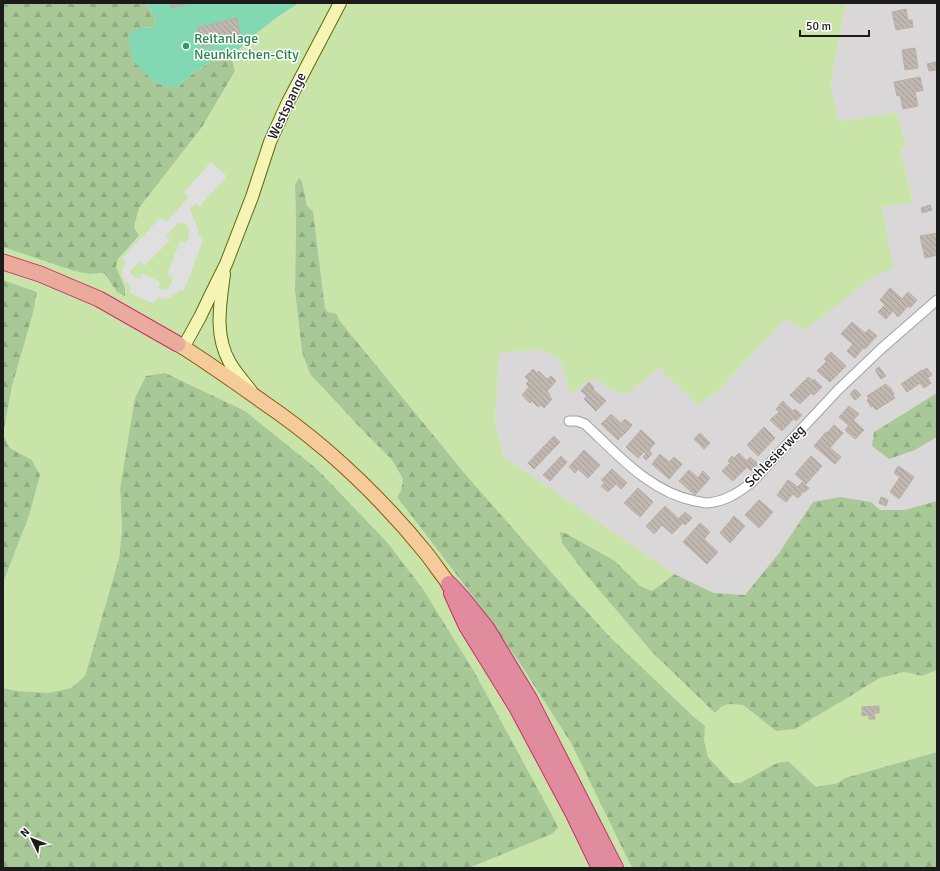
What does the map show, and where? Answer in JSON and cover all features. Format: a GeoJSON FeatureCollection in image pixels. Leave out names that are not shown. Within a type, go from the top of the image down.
{"type":"FeatureCollection","features":[{"type":"Feature","properties":{"kind":"highway"},"geometry":{"type":"LineString","coordinates":[[3,262],[40,274],[99,299],[180,346]]}},
{"type":"Feature","properties":{"kind":"highway"},"geometry":{"type":"LineString","coordinates":[[449,584],[460,614],[516,707],[574,814],[600,868]]}},
{"type":"Feature","properties":{"kind":"highway"},"geometry":{"type":"LineString","coordinates":[[449,584],[486,628],[529,700],[615,868]]}},
{"type":"Feature","properties":{"kind":"main road","name":"Westspange"},"geometry":{"type":"LineString","coordinates":[[226,264],[245,216],[273,136],[288,102],[340,3]]}},
{"type":"Feature","properties":{"kind":"main road"},"geometry":{"type":"LineString","coordinates":[[226,264],[214,288],[180,346],[254,395],[315,441],[356,478],[404,527],[449,584]]}},
{"type":"Feature","properties":{"kind":"main road"},"geometry":{"type":"LineString","coordinates":[[226,264],[219,312],[222,344],[230,364],[254,395]]}},
{"type":"Feature","properties":{"kind":"street","name":"Schlesierweg"},"geometry":{"type":"LineString","coordinates":[[569,421],[577,421],[585,424],[648,480],[668,492],[686,499],[706,503],[720,500],[738,493],[751,483],[838,390],[882,348],[937,300]]}},
{"type":"Feature","properties":{"kind":"shaded area"},"geometry":{"type":"Polygon","coordinates":[[[846,3],[937,3],[937,393],[874,432],[915,450],[937,437],[937,501],[904,510],[880,510],[871,502],[779,553],[745,595],[714,593],[674,574],[512,462],[504,458],[495,421],[499,353],[541,349],[559,359],[566,377],[568,390],[574,393],[583,384],[596,378],[613,391],[627,394],[659,368],[718,391],[785,319],[892,268],[882,207],[913,201],[900,149],[906,147],[897,113],[838,121],[831,82],[846,3]]]}},
{"type":"Feature","properties":{"kind":"shaded area"},"geometry":{"type":"Polygon","coordinates":[[[211,162],[227,176],[199,207],[196,203],[190,209],[198,229],[198,235],[203,240],[184,291],[181,290],[169,298],[164,299],[158,297],[154,304],[130,293],[131,286],[124,280],[122,275],[122,269],[126,263],[123,257],[161,217],[166,222],[189,197],[184,192],[211,162]],[[178,223],[166,235],[170,240],[144,266],[139,262],[130,273],[140,279],[142,273],[160,282],[158,288],[163,290],[168,289],[173,278],[167,275],[180,241],[186,243],[189,236],[188,227],[185,224],[178,223]]]}},
{"type":"Feature","properties":{"kind":"green space"},"geometry":{"type":"Polygon","coordinates":[[[3,3],[145,3],[149,7],[156,21],[153,28],[141,27],[177,88],[192,74],[213,60],[231,56],[235,71],[202,127],[139,208],[134,227],[139,236],[118,259],[116,267],[125,288],[125,296],[117,292],[104,273],[89,274],[74,271],[3,247],[3,3]]]}},
{"type":"Feature","properties":{"kind":"green space","name":"Reitanlage Neunkirchen-City"},"geometry":{"type":"Polygon","coordinates":[[[145,3],[299,3],[276,18],[231,56],[213,60],[192,74],[177,88],[157,84],[132,60],[128,35],[141,27],[153,28],[156,21],[149,7],[145,3]]]}},
{"type":"Feature","properties":{"kind":"green space"},"geometry":{"type":"Polygon","coordinates":[[[299,3],[846,3],[831,82],[838,121],[897,113],[906,147],[900,149],[913,202],[882,207],[893,268],[870,279],[805,330],[785,319],[718,391],[698,405],[659,368],[627,394],[613,391],[596,378],[583,384],[574,393],[568,390],[566,377],[559,359],[541,349],[499,353],[495,421],[504,458],[512,462],[674,574],[652,591],[640,586],[615,561],[715,713],[721,707],[728,704],[743,705],[759,718],[852,695],[880,678],[904,672],[922,676],[937,670],[937,752],[845,778],[838,783],[816,787],[788,761],[777,763],[740,783],[732,784],[708,757],[704,740],[704,726],[611,638],[568,591],[466,475],[339,320],[337,314],[328,312],[325,308],[313,211],[307,206],[302,181],[295,185],[295,291],[302,352],[310,374],[392,460],[403,479],[401,491],[397,497],[472,595],[521,665],[571,743],[632,868],[469,868],[552,834],[558,828],[475,673],[423,589],[387,542],[317,469],[245,411],[165,374],[146,376],[120,489],[122,529],[119,558],[85,676],[71,688],[48,693],[18,691],[3,688],[3,583],[30,513],[40,475],[32,460],[10,448],[3,435],[12,386],[37,292],[3,280],[3,247],[74,271],[89,274],[104,273],[117,292],[125,288],[116,268],[118,259],[139,237],[134,227],[139,208],[202,127],[235,71],[231,56],[276,18],[299,3]]]}},
{"type":"Feature","properties":{"kind":"green space"},"geometry":{"type":"Polygon","coordinates":[[[299,178],[302,181],[307,206],[313,211],[325,308],[328,312],[337,314],[339,320],[466,475],[568,591],[611,638],[705,726],[704,740],[708,757],[732,783],[740,783],[777,763],[788,761],[816,787],[838,783],[845,778],[937,752],[937,868],[632,868],[571,743],[521,665],[472,595],[397,497],[401,491],[403,479],[392,460],[310,374],[302,352],[295,291],[295,185],[299,178]]]}},
{"type":"Feature","properties":{"kind":"green space"},"geometry":{"type":"Polygon","coordinates":[[[3,280],[37,292],[33,313],[12,386],[3,435],[3,280]]]}},
{"type":"Feature","properties":{"kind":"green space"},"geometry":{"type":"Polygon","coordinates":[[[165,373],[245,411],[317,469],[387,542],[423,589],[475,673],[552,815],[558,828],[552,834],[469,868],[3,868],[3,688],[18,691],[48,693],[71,688],[85,676],[119,558],[122,529],[120,489],[135,398],[146,376],[165,373]]]}},
{"type":"Feature","properties":{"kind":"green space"},"geometry":{"type":"Polygon","coordinates":[[[937,393],[937,437],[915,450],[889,459],[872,446],[874,432],[937,393]]]}},
{"type":"Feature","properties":{"kind":"green space"},"geometry":{"type":"Polygon","coordinates":[[[3,435],[10,448],[32,460],[40,475],[30,513],[3,583],[3,435]]]}},
{"type":"Feature","properties":{"kind":"green space"},"geometry":{"type":"Polygon","coordinates":[[[840,497],[871,502],[880,510],[904,510],[937,501],[937,670],[922,676],[904,672],[880,678],[795,729],[776,731],[743,705],[728,704],[721,707],[715,713],[652,652],[584,572],[562,543],[560,532],[565,533],[615,561],[640,586],[652,591],[674,574],[714,593],[745,595],[779,553],[813,502],[840,497]]]}},
{"type":"Feature","properties":{"kind":"building"},"geometry":{"type":"Polygon","coordinates":[[[170,3],[189,3],[171,8],[170,3]]]}},
{"type":"Feature","properties":{"kind":"building"},"geometry":{"type":"Polygon","coordinates":[[[906,9],[908,20],[912,20],[913,27],[896,30],[892,12],[906,9]]]}},
{"type":"Feature","properties":{"kind":"building"},"geometry":{"type":"Polygon","coordinates":[[[237,18],[241,38],[202,47],[197,28],[237,18]]]}},
{"type":"Feature","properties":{"kind":"building"},"geometry":{"type":"Polygon","coordinates":[[[915,48],[918,68],[905,70],[902,50],[915,48]]]}},
{"type":"Feature","properties":{"kind":"building"},"geometry":{"type":"Polygon","coordinates":[[[936,62],[937,70],[929,71],[927,64],[936,62]]]}},
{"type":"Feature","properties":{"kind":"building"},"geometry":{"type":"Polygon","coordinates":[[[920,77],[923,90],[915,92],[918,106],[903,109],[900,95],[897,96],[894,82],[920,77]]]}},
{"type":"Feature","properties":{"kind":"building"},"geometry":{"type":"Polygon","coordinates":[[[930,205],[932,210],[922,213],[921,208],[930,205]]]}},
{"type":"Feature","properties":{"kind":"building"},"geometry":{"type":"Polygon","coordinates":[[[937,233],[937,255],[925,258],[920,236],[937,233]]]}},
{"type":"Feature","properties":{"kind":"building"},"geometry":{"type":"Polygon","coordinates":[[[890,288],[909,305],[898,317],[893,311],[886,319],[878,312],[885,305],[880,300],[890,288]]]}},
{"type":"Feature","properties":{"kind":"building"},"geometry":{"type":"Polygon","coordinates":[[[908,292],[917,300],[910,308],[908,306],[909,305],[902,299],[908,292]]]}},
{"type":"Feature","properties":{"kind":"building"},"geometry":{"type":"Polygon","coordinates":[[[852,322],[873,340],[865,349],[863,348],[855,358],[847,351],[853,344],[841,334],[852,322]]]}},
{"type":"Feature","properties":{"kind":"building"},"geometry":{"type":"Polygon","coordinates":[[[869,329],[877,336],[873,340],[865,333],[869,329]]]}},
{"type":"Feature","properties":{"kind":"building"},"geometry":{"type":"Polygon","coordinates":[[[831,352],[846,366],[830,382],[817,371],[827,361],[824,359],[831,352]]]}},
{"type":"Feature","properties":{"kind":"building"},"geometry":{"type":"Polygon","coordinates":[[[879,367],[886,376],[881,379],[875,370],[879,367]]]}},
{"type":"Feature","properties":{"kind":"building"},"geometry":{"type":"Polygon","coordinates":[[[927,368],[932,375],[927,378],[922,371],[927,368]]]}},
{"type":"Feature","properties":{"kind":"building"},"geometry":{"type":"Polygon","coordinates":[[[533,369],[537,373],[539,371],[547,379],[551,376],[556,381],[547,391],[552,399],[544,408],[541,405],[538,407],[532,401],[530,403],[522,395],[529,387],[526,384],[529,381],[525,377],[533,369]]]}},
{"type":"Feature","properties":{"kind":"building"},"geometry":{"type":"Polygon","coordinates":[[[922,370],[931,383],[924,388],[920,383],[907,392],[901,384],[922,370]]]}},
{"type":"Feature","properties":{"kind":"building"},"geometry":{"type":"Polygon","coordinates":[[[808,377],[813,381],[814,379],[822,387],[814,395],[811,393],[800,404],[790,395],[808,377]]]}},
{"type":"Feature","properties":{"kind":"building"},"geometry":{"type":"Polygon","coordinates":[[[589,382],[594,388],[587,396],[581,391],[589,382]]]}},
{"type":"Feature","properties":{"kind":"building"},"geometry":{"type":"Polygon","coordinates":[[[886,384],[890,387],[895,398],[876,410],[873,406],[871,407],[867,400],[869,399],[867,396],[886,384]]]}},
{"type":"Feature","properties":{"kind":"building"},"geometry":{"type":"Polygon","coordinates":[[[593,389],[606,401],[596,411],[584,399],[593,389]]]}},
{"type":"Feature","properties":{"kind":"building"},"geometry":{"type":"Polygon","coordinates":[[[855,389],[861,395],[855,400],[850,394],[855,389]]]}},
{"type":"Feature","properties":{"kind":"building"},"geometry":{"type":"Polygon","coordinates":[[[783,401],[797,415],[782,431],[770,420],[779,412],[776,409],[783,401]]]}},
{"type":"Feature","properties":{"kind":"building"},"geometry":{"type":"Polygon","coordinates":[[[849,406],[859,414],[848,425],[839,417],[849,406]]]}},
{"type":"Feature","properties":{"kind":"building"},"geometry":{"type":"Polygon","coordinates":[[[795,409],[802,415],[796,421],[794,419],[797,415],[793,411],[795,409]]]}},
{"type":"Feature","properties":{"kind":"building"},"geometry":{"type":"Polygon","coordinates":[[[611,414],[628,430],[618,440],[601,424],[611,414]]]}},
{"type":"Feature","properties":{"kind":"building"},"geometry":{"type":"Polygon","coordinates":[[[625,419],[632,425],[628,430],[621,423],[625,419]]]}},
{"type":"Feature","properties":{"kind":"building"},"geometry":{"type":"Polygon","coordinates":[[[853,420],[864,430],[855,439],[845,430],[853,420]]]}},
{"type":"Feature","properties":{"kind":"building"},"geometry":{"type":"Polygon","coordinates":[[[834,425],[843,433],[836,441],[827,433],[834,425]]]}},
{"type":"Feature","properties":{"kind":"building"},"geometry":{"type":"Polygon","coordinates":[[[764,427],[775,438],[758,456],[747,445],[764,427]]]}},
{"type":"Feature","properties":{"kind":"building"},"geometry":{"type":"Polygon","coordinates":[[[641,430],[655,443],[646,454],[644,452],[638,458],[626,447],[641,430]]]}},
{"type":"Feature","properties":{"kind":"building"},"geometry":{"type":"Polygon","coordinates":[[[826,432],[836,441],[830,448],[841,457],[835,464],[814,446],[826,432]]]}},
{"type":"Feature","properties":{"kind":"building"},"geometry":{"type":"Polygon","coordinates":[[[700,433],[710,443],[704,449],[694,439],[700,433]]]}},
{"type":"Feature","properties":{"kind":"building"},"geometry":{"type":"Polygon","coordinates":[[[554,436],[560,442],[534,469],[528,463],[554,436]]]}},
{"type":"Feature","properties":{"kind":"building"},"geometry":{"type":"Polygon","coordinates":[[[584,450],[600,465],[588,478],[578,469],[575,473],[569,467],[584,450]]]}},
{"type":"Feature","properties":{"kind":"building"},"geometry":{"type":"Polygon","coordinates":[[[649,450],[652,454],[646,460],[643,457],[649,450]]]}},
{"type":"Feature","properties":{"kind":"building"},"geometry":{"type":"Polygon","coordinates":[[[739,453],[750,464],[733,481],[722,471],[730,463],[728,461],[732,456],[734,458],[739,453]]]}},
{"type":"Feature","properties":{"kind":"building"},"geometry":{"type":"Polygon","coordinates":[[[660,454],[669,462],[674,457],[682,464],[669,479],[652,464],[660,454]]]}},
{"type":"Feature","properties":{"kind":"building"},"geometry":{"type":"Polygon","coordinates":[[[561,456],[567,462],[550,481],[543,475],[561,456]]]}},
{"type":"Feature","properties":{"kind":"building"},"geometry":{"type":"Polygon","coordinates":[[[811,456],[822,466],[806,484],[795,474],[811,456]]]}},
{"type":"Feature","properties":{"kind":"building"},"geometry":{"type":"Polygon","coordinates":[[[750,457],[758,464],[751,471],[747,467],[750,464],[747,461],[750,457]]]}},
{"type":"Feature","properties":{"kind":"building"},"geometry":{"type":"Polygon","coordinates":[[[898,466],[914,477],[899,499],[890,492],[900,477],[894,473],[898,466]]]}},
{"type":"Feature","properties":{"kind":"building"},"geometry":{"type":"Polygon","coordinates":[[[612,469],[627,483],[621,489],[616,484],[608,492],[601,486],[605,483],[601,480],[612,469]]]}},
{"type":"Feature","properties":{"kind":"building"},"geometry":{"type":"Polygon","coordinates":[[[689,470],[705,484],[695,495],[679,481],[689,470]]]}},
{"type":"Feature","properties":{"kind":"building"},"geometry":{"type":"Polygon","coordinates":[[[703,471],[710,478],[705,484],[698,478],[703,471]]]}},
{"type":"Feature","properties":{"kind":"building"},"geometry":{"type":"Polygon","coordinates":[[[788,480],[804,491],[798,498],[793,494],[786,502],[777,495],[788,480]]]}},
{"type":"Feature","properties":{"kind":"building"},"geometry":{"type":"Polygon","coordinates":[[[802,482],[809,488],[805,492],[798,487],[802,482]]]}},
{"type":"Feature","properties":{"kind":"building"},"geometry":{"type":"Polygon","coordinates":[[[638,488],[653,502],[640,517],[624,503],[638,488]]]}},
{"type":"Feature","properties":{"kind":"building"},"geometry":{"type":"Polygon","coordinates":[[[881,497],[888,500],[886,506],[879,503],[881,497]]]}},
{"type":"Feature","properties":{"kind":"building"},"geometry":{"type":"Polygon","coordinates":[[[759,500],[773,512],[759,528],[745,515],[759,500]]]}},
{"type":"Feature","properties":{"kind":"building"},"geometry":{"type":"Polygon","coordinates":[[[665,506],[683,523],[672,534],[662,525],[654,534],[646,526],[665,506]]]}},
{"type":"Feature","properties":{"kind":"building"},"geometry":{"type":"Polygon","coordinates":[[[685,512],[692,518],[685,525],[678,519],[685,512]]]}},
{"type":"Feature","properties":{"kind":"building"},"geometry":{"type":"Polygon","coordinates":[[[734,516],[745,526],[730,543],[720,533],[734,516]]]}},
{"type":"Feature","properties":{"kind":"building"},"geometry":{"type":"Polygon","coordinates":[[[700,523],[710,532],[704,539],[718,552],[707,564],[683,542],[700,523]]]}},
{"type":"Feature","properties":{"kind":"building"},"geometry":{"type":"Polygon","coordinates":[[[879,706],[879,713],[874,713],[875,719],[869,719],[869,715],[862,716],[862,707],[879,706]]]}},
{"type":"Feature","properties":{"kind":"place","name":"Reitanlage Neunkirchen-City"},"geometry":{"type":"Point","coordinates":[186,46]}}]}
